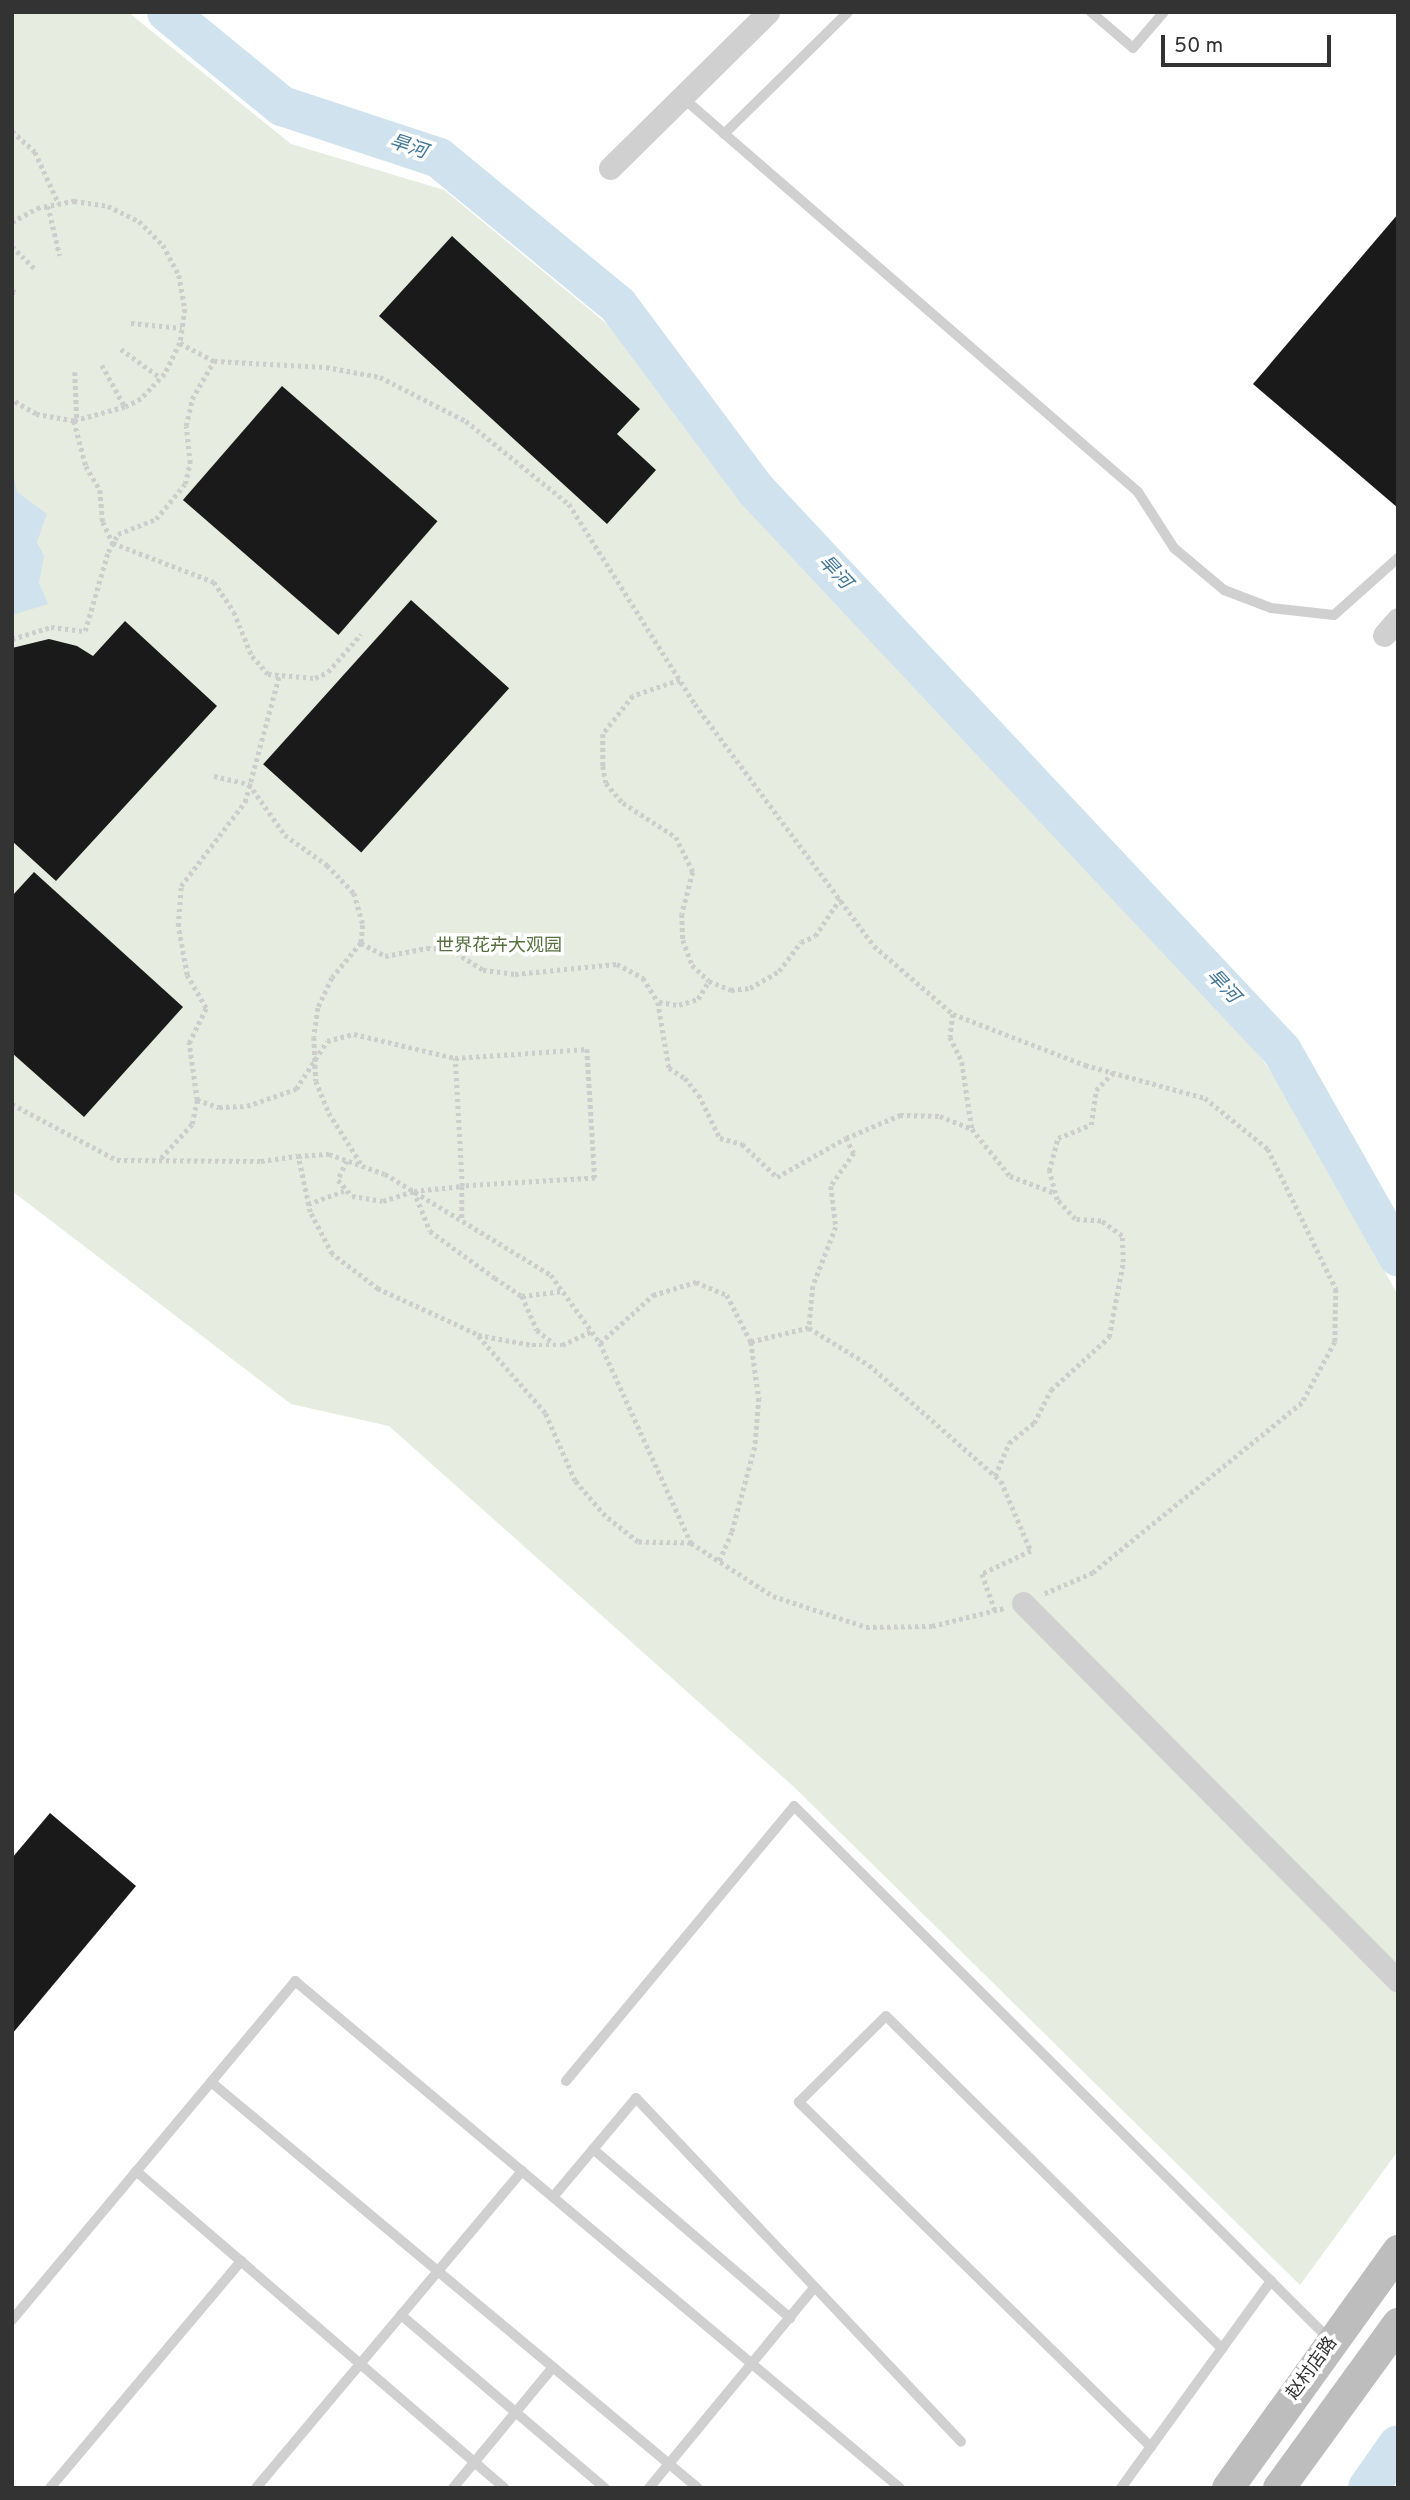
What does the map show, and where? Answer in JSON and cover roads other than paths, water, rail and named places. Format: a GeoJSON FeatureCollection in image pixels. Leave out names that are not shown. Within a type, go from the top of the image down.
{"type":"FeatureCollection","features":[{"type":"Feature","properties":{"kind":"main road","name":"赵村店路"},"geometry":{"type":"LineString","coordinates":[[1228,2488],[1398,2250]]}},
{"type":"Feature","properties":{"kind":"main road"},"geometry":{"type":"LineString","coordinates":[[1279,2488],[1398,2324]]}},
{"type":"Feature","properties":{"kind":"street"},"geometry":{"type":"LineString","coordinates":[[610,168],[768,12]]}},
{"type":"Feature","properties":{"kind":"street"},"geometry":{"type":"LineString","coordinates":[[1023,1603],[1245,1822],[1398,1980]]}},
{"type":"Feature","properties":{"kind":"lane"},"geometry":{"type":"LineString","coordinates":[[724,134],[848,12]]}},
{"type":"Feature","properties":{"kind":"lane"},"geometry":{"type":"LineString","coordinates":[[1091,12],[1133,48],[1164,12]]}},
{"type":"Feature","properties":{"kind":"lane"},"geometry":{"type":"LineString","coordinates":[[682,97],[1138,492],[1174,548],[1224,590],[1271,608],[1334,615],[1398,558]]}},
{"type":"Feature","properties":{"kind":"lane"},"geometry":{"type":"LineString","coordinates":[[566,2081],[794,1806],[1332,2342]]}},
{"type":"Feature","properties":{"kind":"lane"},"geometry":{"type":"LineString","coordinates":[[12,2320],[295,1981],[900,2488]]}},
{"type":"Feature","properties":{"kind":"lane"},"geometry":{"type":"LineString","coordinates":[[1151,2447],[799,2102],[886,2016],[1222,2349]]}},
{"type":"Feature","properties":{"kind":"lane"},"geometry":{"type":"LineString","coordinates":[[211,2082],[698,2488]]}},
{"type":"Feature","properties":{"kind":"lane"},"geometry":{"type":"LineString","coordinates":[[553,2197],[636,2098],[961,2442]]}},
{"type":"Feature","properties":{"kind":"lane"},"geometry":{"type":"LineString","coordinates":[[593,2149],[790,2318]]}},
{"type":"Feature","properties":{"kind":"lane"},"geometry":{"type":"LineString","coordinates":[[136,2171],[505,2488]]}},
{"type":"Feature","properties":{"kind":"lane"},"geometry":{"type":"LineString","coordinates":[[256,2488],[522,2171]]}},
{"type":"Feature","properties":{"kind":"lane"},"geometry":{"type":"LineString","coordinates":[[50,2488],[241,2261]]}},
{"type":"Feature","properties":{"kind":"lane"},"geometry":{"type":"LineString","coordinates":[[1121,2488],[1271,2281]]}},
{"type":"Feature","properties":{"kind":"lane"},"geometry":{"type":"LineString","coordinates":[[649,2488],[814,2288]]}},
{"type":"Feature","properties":{"kind":"lane"},"geometry":{"type":"LineString","coordinates":[[401,2315],[605,2488]]}},
{"type":"Feature","properties":{"kind":"lane"},"geometry":{"type":"LineString","coordinates":[[453,2488],[553,2367]]}},
{"type":"Feature","properties":{"kind":"water"},"geometry":{"type":"Polygon","coordinates":[[[12,468],[17,492],[47,514],[37,542],[44,556],[39,583],[48,604],[12,615],[12,468]]]}},
{"type":"Feature","properties":{"kind":"waterway","name":"旱河"},"geometry":{"type":"LineString","coordinates":[[167,12],[282,106],[439,158],[618,305],[755,489],[1282,1051],[1398,1256]]}},
{"type":"Feature","properties":{"kind":"waterway","name":"旱河"},"geometry":{"type":"LineString","coordinates":[[1368,2488],[1398,2445]]}},
{"type":"Feature","properties":{"kind":"park label","name":"世界花卉大观园"},"geometry":{"type":"Point","coordinates":[499,947]}}]}
